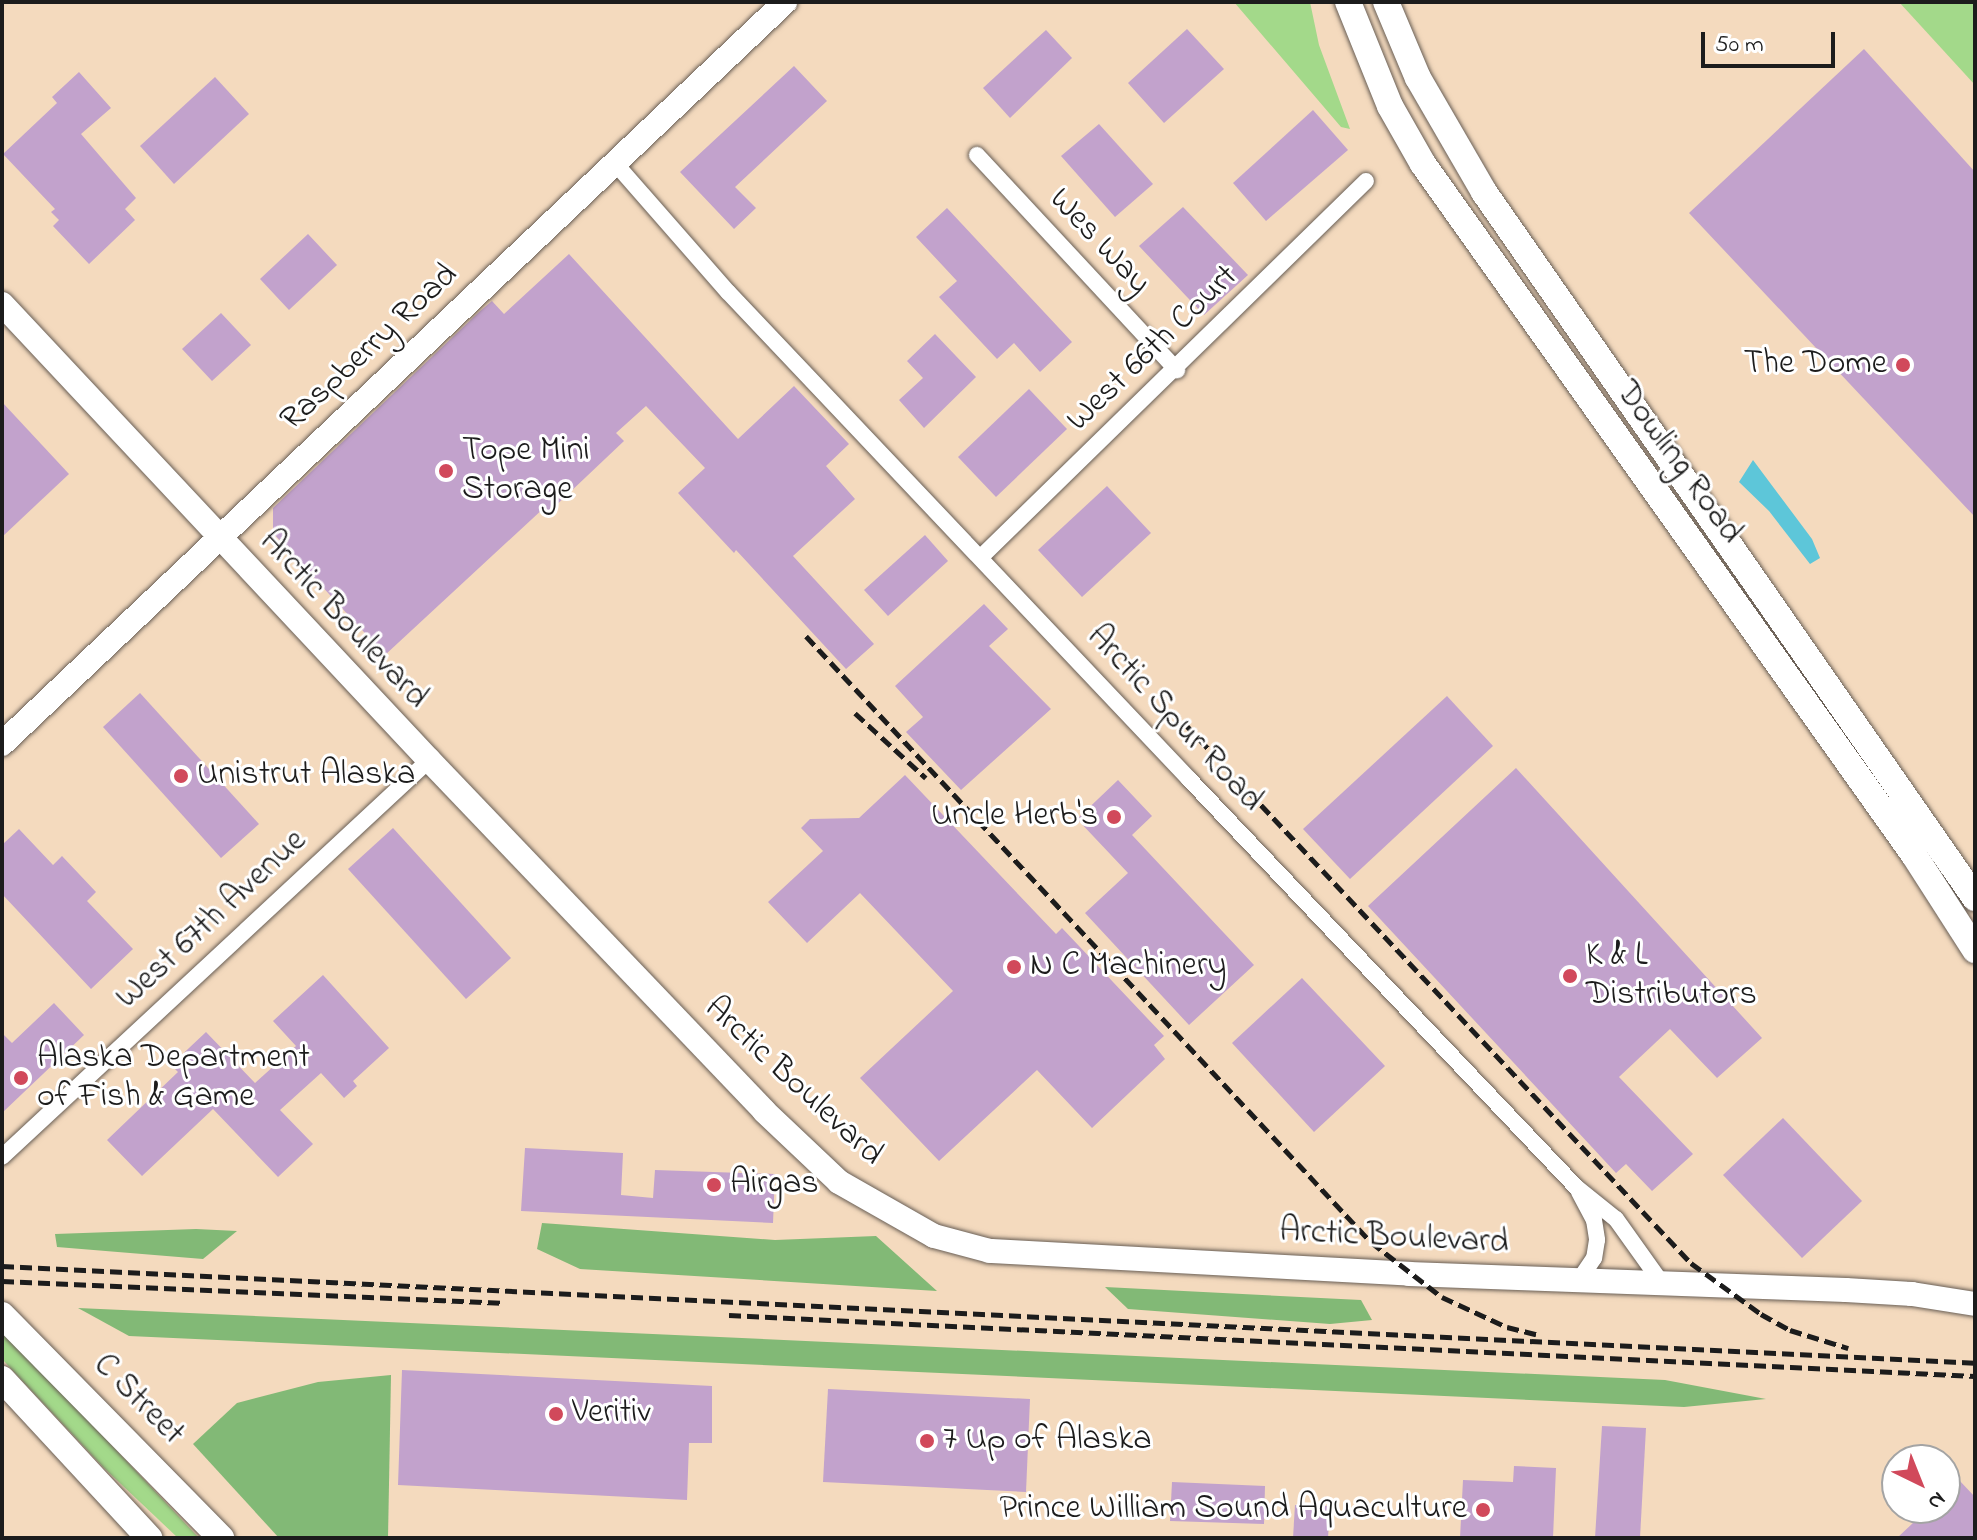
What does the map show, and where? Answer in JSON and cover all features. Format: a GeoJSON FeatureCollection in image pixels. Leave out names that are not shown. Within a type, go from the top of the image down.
{"type":"FeatureCollection","features":[{"type":"Feature","properties":{"kind":"main road","name":"Raspberry Road"},"geometry":{"type":"LineString","coordinates":[[2,744],[785,2]]}},
{"type":"Feature","properties":{"kind":"main road","name":"Dowling Road"},"geometry":{"type":"LineString","coordinates":[[1348,2],[1390,106],[1423,164],[1914,855],[1975,950]]}},
{"type":"Feature","properties":{"kind":"main road","name":"Dowling Road"},"geometry":{"type":"LineString","coordinates":[[1386,2],[1418,78],[1484,192],[1975,898]]}},
{"type":"Feature","properties":{"kind":"main road","name":"Arctic Boulevard"},"geometry":{"type":"LineString","coordinates":[[2,304],[429,760],[764,1111],[839,1182],[934,1236],[990,1251],[1912,1294],[1975,1304]]}},
{"type":"Feature","properties":{"kind":"main road","name":"C Street"},"geometry":{"type":"LineString","coordinates":[[2,1315],[221,1538]]}},
{"type":"Feature","properties":{"kind":"main road"},"geometry":{"type":"LineString","coordinates":[[2,1379],[149,1538]]}},
{"type":"Feature","properties":{"kind":"street","name":"Wes Way"},"geometry":{"type":"LineString","coordinates":[[977,155],[1177,370]]}},
{"type":"Feature","properties":{"kind":"street","name":"Arctic Spur Road"},"geometry":{"type":"LineString","coordinates":[[615,163],[728,292],[1576,1187],[1616,1219],[1661,1282]]}},
{"type":"Feature","properties":{"kind":"street","name":"West 66th Court"},"geometry":{"type":"LineString","coordinates":[[981,557],[1177,370],[1366,181]]}},
{"type":"Feature","properties":{"kind":"street","name":"West 67th Avenue"},"geometry":{"type":"LineString","coordinates":[[2,1157],[429,760]]}},
{"type":"Feature","properties":{"kind":"street","name":"Arctic Spur Road"},"geometry":{"type":"LineString","coordinates":[[1576,1187],[1594,1220],[1597,1240],[1594,1258],[1580,1279]]}},
{"type":"Feature","properties":{"kind":"green space"},"geometry":{"type":"Polygon","coordinates":[[[1234,2],[1310,2],[1319,45],[1350,129],[1341,127],[1234,2]]]}},
{"type":"Feature","properties":{"kind":"green space"},"geometry":{"type":"Polygon","coordinates":[[[1899,2],[1975,2],[1975,85],[1899,2]]]}},
{"type":"Feature","properties":{"kind":"green space"},"geometry":{"type":"Polygon","coordinates":[[[542,1223],[775,1240],[876,1236],[937,1291],[580,1269],[537,1249],[542,1223]]]}},
{"type":"Feature","properties":{"kind":"green space"},"geometry":{"type":"Polygon","coordinates":[[[196,1229],[237,1231],[203,1259],[57,1247],[55,1234],[196,1229]]]}},
{"type":"Feature","properties":{"kind":"green space"},"geometry":{"type":"Polygon","coordinates":[[[1105,1287],[1361,1300],[1372,1320],[1330,1324],[1128,1309],[1105,1287]]]}},
{"type":"Feature","properties":{"kind":"green space"},"geometry":{"type":"Polygon","coordinates":[[[78,1308],[1665,1380],[1766,1399],[1684,1407],[129,1336],[78,1308]]]}},
{"type":"Feature","properties":{"kind":"green space"},"geometry":{"type":"Polygon","coordinates":[[[2,1329],[199,1538],[178,1538],[104,1468],[2,1359],[2,1329]]]}},
{"type":"Feature","properties":{"kind":"green space"},"geometry":{"type":"Polygon","coordinates":[[[391,1375],[388,1538],[279,1538],[193,1444],[237,1403],[318,1382],[391,1375]]]}},
{"type":"Feature","properties":{"kind":"water"},"geometry":{"type":"Polygon","coordinates":[[[1753,460],[1812,539],[1820,558],[1810,564],[1769,511],[1739,482],[1753,460]]]}},
{"type":"Feature","properties":{"kind":"building"},"geometry":{"type":"Polygon","coordinates":[[[1187,29],[1224,69],[1164,123],[1128,83],[1187,29]]]}},
{"type":"Feature","properties":{"kind":"building"},"geometry":{"type":"Polygon","coordinates":[[[1046,30],[1072,58],[1010,118],[983,88],[1046,30]]]}},
{"type":"Feature","properties":{"kind":"building","name":"The Dome"},"geometry":{"type":"Polygon","coordinates":[[[1864,49],[1975,172],[1975,517],[1689,213],[1864,49]]]}},
{"type":"Feature","properties":{"kind":"building"},"geometry":{"type":"Polygon","coordinates":[[[794,66],[827,101],[735,187],[756,208],[734,229],[680,172],[794,66]]]}},
{"type":"Feature","properties":{"kind":"building"},"geometry":{"type":"Polygon","coordinates":[[[79,72],[111,108],[81,134],[136,198],[125,209],[135,220],[89,264],[53,226],[59,220],[51,212],[55,209],[3,154],[57,103],[52,97],[79,72]]]}},
{"type":"Feature","properties":{"kind":"building"},"geometry":{"type":"Polygon","coordinates":[[[215,77],[249,114],[174,184],[140,146],[215,77]]]}},
{"type":"Feature","properties":{"kind":"building"},"geometry":{"type":"Polygon","coordinates":[[[1313,110],[1348,150],[1266,221],[1233,183],[1313,110]]]}},
{"type":"Feature","properties":{"kind":"building"},"geometry":{"type":"Polygon","coordinates":[[[1099,124],[1153,184],[1115,217],[1061,156],[1099,124]]]}},
{"type":"Feature","properties":{"kind":"building"},"geometry":{"type":"Polygon","coordinates":[[[1183,207],[1248,275],[1204,315],[1139,246],[1183,207]]]}},
{"type":"Feature","properties":{"kind":"building"},"geometry":{"type":"Polygon","coordinates":[[[947,208],[1072,342],[1040,372],[1014,343],[997,359],[939,297],[957,281],[916,237],[947,208]]]}},
{"type":"Feature","properties":{"kind":"building"},"geometry":{"type":"Polygon","coordinates":[[[308,234],[337,265],[289,310],[260,279],[308,234]]]}},
{"type":"Feature","properties":{"kind":"building"},"geometry":{"type":"Polygon","coordinates":[[[569,254],[738,439],[794,386],[849,444],[826,466],[855,499],[793,556],[874,644],[846,669],[736,550],[734,553],[678,493],[705,468],[646,406],[616,433],[624,441],[549,512],[545,507],[385,655],[273,533],[273,508],[479,312],[492,301],[504,314],[569,254]]]}},
{"type":"Feature","properties":{"kind":"building"},"geometry":{"type":"Polygon","coordinates":[[[221,313],[251,345],[212,381],[182,349],[221,313]]]}},
{"type":"Feature","properties":{"kind":"building"},"geometry":{"type":"Polygon","coordinates":[[[935,334],[976,377],[924,428],[899,400],[923,378],[907,361],[935,334]]]}},
{"type":"Feature","properties":{"kind":"building"},"geometry":{"type":"Polygon","coordinates":[[[1029,389],[1067,429],[996,497],[958,457],[1029,389]]]}},
{"type":"Feature","properties":{"kind":"building"},"geometry":{"type":"Polygon","coordinates":[[[2,402],[69,474],[2,537],[2,402]]]}},
{"type":"Feature","properties":{"kind":"building"},"geometry":{"type":"Polygon","coordinates":[[[1107,486],[1151,533],[1082,597],[1038,550],[1107,486]]]}},
{"type":"Feature","properties":{"kind":"building"},"geometry":{"type":"Polygon","coordinates":[[[925,535],[948,561],[888,616],[864,590],[925,535]]]}},
{"type":"Feature","properties":{"kind":"building"},"geometry":{"type":"Polygon","coordinates":[[[984,604],[1008,629],[989,646],[1051,709],[961,790],[906,732],[923,717],[895,686],[984,604]]]}},
{"type":"Feature","properties":{"kind":"building","name":"Unistrut Alaska"},"geometry":{"type":"Polygon","coordinates":[[[140,693],[259,824],[221,858],[103,727],[140,693]]]}},
{"type":"Feature","properties":{"kind":"building"},"geometry":{"type":"Polygon","coordinates":[[[1447,696],[1493,746],[1350,879],[1303,829],[1447,696]]]}},
{"type":"Feature","properties":{"kind":"building","name":"K & L Distributors"},"geometry":{"type":"Polygon","coordinates":[[[1516,768],[1762,1038],[1717,1078],[1670,1029],[1619,1077],[1693,1154],[1652,1191],[1626,1164],[1616,1173],[1368,906],[1516,768]]]}},
{"type":"Feature","properties":{"kind":"building","name":"N C Machinery"},"geometry":{"type":"Polygon","coordinates":[[[905,775],[1056,934],[1062,928],[1164,1036],[1154,1045],[1165,1059],[1092,1128],[1037,1070],[939,1161],[860,1078],[953,991],[860,893],[807,943],[768,902],[823,851],[801,828],[810,819],[859,818],[905,775]]]}},
{"type":"Feature","properties":{"kind":"building"},"geometry":{"type":"Polygon","coordinates":[[[1118,780],[1152,816],[1132,835],[1254,965],[1189,1025],[1085,913],[1128,873],[1077,819],[1118,780]]]}},
{"type":"Feature","properties":{"kind":"building"},"geometry":{"type":"Polygon","coordinates":[[[393,828],[511,958],[466,999],[348,869],[393,828]]]}},
{"type":"Feature","properties":{"kind":"building"},"geometry":{"type":"Polygon","coordinates":[[[19,829],[53,865],[62,856],[96,892],[87,901],[133,949],[91,989],[2,894],[2,845],[19,829]]]}},
{"type":"Feature","properties":{"kind":"building"},"geometry":{"type":"Polygon","coordinates":[[[323,975],[389,1048],[353,1081],[357,1086],[344,1098],[321,1073],[280,1110],[313,1144],[278,1177],[213,1109],[142,1176],[107,1140],[178,1072],[171,1065],[206,1032],[255,1083],[296,1046],[273,1021],[323,975]]]}},
{"type":"Feature","properties":{"kind":"building"},"geometry":{"type":"Polygon","coordinates":[[[1302,978],[1385,1066],[1314,1132],[1232,1043],[1302,978]]]}},
{"type":"Feature","properties":{"kind":"building","name":"Alaska Department of Fish & Game"},"geometry":{"type":"Polygon","coordinates":[[[54,1003],[84,1035],[2,1113],[2,1033],[12,1043],[54,1003]]]}},
{"type":"Feature","properties":{"kind":"building"},"geometry":{"type":"Polygon","coordinates":[[[1783,1118],[1862,1201],[1802,1258],[1723,1175],[1783,1118]]]}},
{"type":"Feature","properties":{"kind":"building","name":"Airgas"},"geometry":{"type":"Polygon","coordinates":[[[525,1148],[623,1153],[621,1195],[653,1198],[655,1170],[775,1174],[773,1223],[521,1211],[525,1148]]]}},
{"type":"Feature","properties":{"kind":"building","name":"Veritiv"},"geometry":{"type":"Polygon","coordinates":[[[402,1370],[712,1386],[712,1443],[689,1443],[687,1500],[398,1485],[402,1370]]]}},
{"type":"Feature","properties":{"kind":"building","name":"7 Up of Alaska"},"geometry":{"type":"Polygon","coordinates":[[[828,1389],[1030,1399],[1026,1492],[823,1482],[828,1389]]]}},
{"type":"Feature","properties":{"kind":"building"},"geometry":{"type":"Polygon","coordinates":[[[1602,1426],[1646,1428],[1640,1538],[1595,1538],[1602,1426]]]}},
{"type":"Feature","properties":{"kind":"building"},"geometry":{"type":"Polygon","coordinates":[[[1514,1466],[1556,1468],[1553,1538],[1460,1538],[1463,1480],[1513,1482],[1514,1466]]]}},
{"type":"Feature","properties":{"kind":"building"},"geometry":{"type":"Polygon","coordinates":[[[1172,1482],[1265,1486],[1264,1524],[1170,1521],[1172,1482]]]}},
{"type":"Feature","properties":{"kind":"building"},"geometry":{"type":"Polygon","coordinates":[[[1961,1482],[1975,1497],[1975,1538],[1897,1538],[1912,1524],[1961,1524],[1961,1482]]]}},
{"type":"Feature","properties":{"kind":"building"},"geometry":{"type":"Polygon","coordinates":[[[1295,1505],[1330,1506],[1328,1538],[1293,1538],[1295,1505]]]}},
{"type":"Feature","properties":{"kind":"railway"},"geometry":{"type":"LineString","coordinates":[[806,636],[1371,1242],[1442,1297],[1507,1327],[1536,1334]]}},
{"type":"Feature","properties":{"kind":"railway"},"geometry":{"type":"LineString","coordinates":[[855,713],[926,778]]}},
{"type":"Feature","properties":{"kind":"railway"},"geometry":{"type":"LineString","coordinates":[[1187,726],[1691,1263],[1761,1314],[1790,1330],[1848,1348]]}},
{"type":"Feature","properties":{"kind":"railway"},"geometry":{"type":"LineString","coordinates":[[2,1266],[1975,1363]]}},
{"type":"Feature","properties":{"kind":"railway"},"geometry":{"type":"LineString","coordinates":[[2,1281],[501,1303]]}},
{"type":"Feature","properties":{"kind":"railway"},"geometry":{"type":"LineString","coordinates":[[729,1315],[1975,1376]]}},
{"type":"Feature","properties":{"kind":"place","name":"The Dome"},"geometry":{"type":"Point","coordinates":[1903,365]}},
{"type":"Feature","properties":{"kind":"place","name":"Tope Mini Storage"},"geometry":{"type":"Point","coordinates":[446,471]}},
{"type":"Feature","properties":{"kind":"place","name":"Unistrut Alaska"},"geometry":{"type":"Point","coordinates":[181,776]}},
{"type":"Feature","properties":{"kind":"place","name":"Uncle Herb's"},"geometry":{"type":"Point","coordinates":[1114,817]}},
{"type":"Feature","properties":{"kind":"place","name":"N C Machinery"},"geometry":{"type":"Point","coordinates":[1014,967]}},
{"type":"Feature","properties":{"kind":"place","name":"K & L Distributors"},"geometry":{"type":"Point","coordinates":[1570,976]}},
{"type":"Feature","properties":{"kind":"place","name":"Alaska Department of Fish & Game"},"geometry":{"type":"Point","coordinates":[21,1078]}},
{"type":"Feature","properties":{"kind":"place","name":"Airgas"},"geometry":{"type":"Point","coordinates":[714,1185]}},
{"type":"Feature","properties":{"kind":"place","name":"Veritiv"},"geometry":{"type":"Point","coordinates":[556,1414]}},
{"type":"Feature","properties":{"kind":"place","name":"7 Up of Alaska"},"geometry":{"type":"Point","coordinates":[927,1441]}},
{"type":"Feature","properties":{"kind":"place","name":"Prince William Sound Aquaculture"},"geometry":{"type":"Point","coordinates":[1483,1510]}}]}
